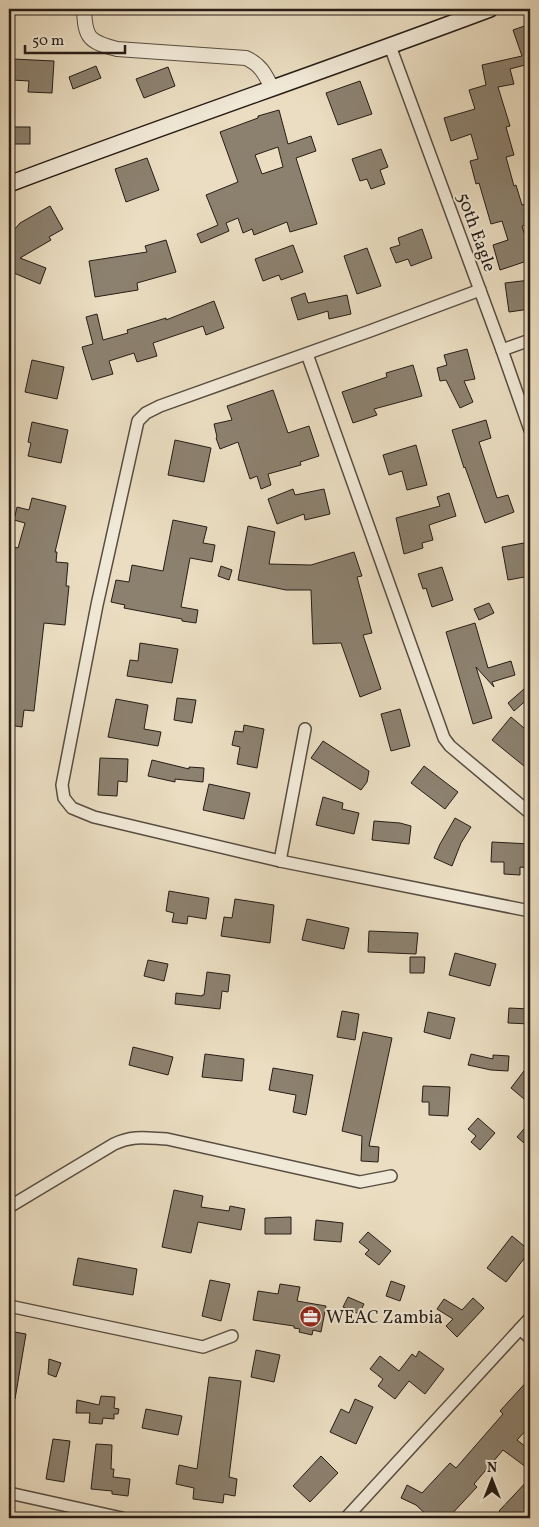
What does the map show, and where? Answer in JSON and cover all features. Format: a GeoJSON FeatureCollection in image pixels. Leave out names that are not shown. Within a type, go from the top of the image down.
{"type":"FeatureCollection","features":[{"type":"Feature","properties":{"kind":"main road"},"geometry":{"type":"LineString","coordinates":[[9,184],[490,9]]}},
{"type":"Feature","properties":{"kind":"street"},"geometry":{"type":"LineString","coordinates":[[84,9],[85,25],[89,38],[101,45],[117,49],[246,58],[256,62],[272,88]]}},
{"type":"Feature","properties":{"kind":"street","name":"50th Eagle"},"geometry":{"type":"LineString","coordinates":[[390,46],[530,430]]}},
{"type":"Feature","properties":{"kind":"street"},"geometry":{"type":"LineString","coordinates":[[480,290],[308,354],[160,406],[146,413],[138,421],[97,605],[62,785],[64,798],[72,808],[94,817],[280,861],[530,911]]}},
{"type":"Feature","properties":{"kind":"street"},"geometry":{"type":"LineString","coordinates":[[502,350],[530,340]]}},
{"type":"Feature","properties":{"kind":"street"},"geometry":{"type":"LineString","coordinates":[[308,354],[444,738],[450,746],[530,813]]}},
{"type":"Feature","properties":{"kind":"street"},"geometry":{"type":"LineString","coordinates":[[280,861],[305,728]]}},
{"type":"Feature","properties":{"kind":"street"},"geometry":{"type":"LineString","coordinates":[[9,1207],[127,1138],[167,1140],[360,1182],[391,1176]]}},
{"type":"Feature","properties":{"kind":"street"},"geometry":{"type":"LineString","coordinates":[[9,1306],[203,1347],[232,1336]]}},
{"type":"Feature","properties":{"kind":"street"},"geometry":{"type":"LineString","coordinates":[[346,1518],[530,1318]]}},
{"type":"Feature","properties":{"kind":"street"},"geometry":{"type":"LineString","coordinates":[[520,1329],[530,1338]]}},
{"type":"Feature","properties":{"kind":"street"},"geometry":{"type":"LineString","coordinates":[[9,1493],[122,1518]]}},
{"type":"Feature","properties":{"kind":"building"},"geometry":{"type":"Polygon","coordinates":[[[530,24],[530,75],[528,75],[525,65],[510,69],[514,84],[498,87],[510,126],[506,127],[514,155],[506,157],[514,186],[516,185],[522,205],[530,203],[530,223],[522,226],[530,253],[530,260],[500,270],[493,245],[508,240],[502,221],[491,224],[479,183],[476,184],[470,161],[478,159],[471,134],[451,141],[444,118],[475,109],[469,90],[486,85],[482,65],[522,56],[513,30],[530,24]]]}},
{"type":"Feature","properties":{"kind":"building"},"geometry":{"type":"Polygon","coordinates":[[[13,59],[54,61],[52,93],[28,92],[29,81],[12,80],[13,59]]]}},
{"type":"Feature","properties":{"kind":"building"},"geometry":{"type":"Polygon","coordinates":[[[96,66],[101,78],[73,89],[69,77],[96,66]]]}},
{"type":"Feature","properties":{"kind":"building"},"geometry":{"type":"Polygon","coordinates":[[[168,67],[175,86],[144,98],[136,79],[168,67]]]}},
{"type":"Feature","properties":{"kind":"building"},"geometry":{"type":"Polygon","coordinates":[[[360,81],[372,114],[338,125],[326,93],[360,81]]]}},
{"type":"Feature","properties":{"kind":"building"},"geometry":{"type":"Polygon","coordinates":[[[279,110],[288,144],[311,136],[316,151],[296,158],[317,224],[290,232],[287,222],[254,235],[252,229],[243,233],[238,218],[226,223],[229,231],[201,243],[197,234],[218,225],[206,195],[238,182],[220,132],[258,118],[258,116],[279,110]],[[278,147],[255,155],[262,174],[283,167],[278,147]]]}},
{"type":"Feature","properties":{"kind":"building"},"geometry":{"type":"Polygon","coordinates":[[[14,127],[30,127],[30,144],[14,144],[14,127]]]}},
{"type":"Feature","properties":{"kind":"building"},"geometry":{"type":"Polygon","coordinates":[[[381,149],[388,167],[380,170],[385,184],[371,189],[367,179],[360,181],[352,159],[381,149]]]}},
{"type":"Feature","properties":{"kind":"building"},"geometry":{"type":"Polygon","coordinates":[[[147,158],[159,190],[126,202],[115,169],[147,158]]]}},
{"type":"Feature","properties":{"kind":"building"},"geometry":{"type":"Polygon","coordinates":[[[50,206],[63,229],[49,237],[51,240],[20,258],[46,268],[40,284],[9,271],[9,236],[20,223],[50,206]]]}},
{"type":"Feature","properties":{"kind":"building"},"geometry":{"type":"Polygon","coordinates":[[[422,229],[432,258],[411,266],[408,259],[396,263],[390,248],[400,245],[398,238],[422,229]]]}},
{"type":"Feature","properties":{"kind":"building"},"geometry":{"type":"Polygon","coordinates":[[[166,240],[176,272],[137,283],[138,290],[95,297],[89,261],[147,252],[145,246],[166,240]]]}},
{"type":"Feature","properties":{"kind":"building"},"geometry":{"type":"Polygon","coordinates":[[[293,245],[303,272],[281,280],[279,275],[263,281],[255,259],[293,245]]]}},
{"type":"Feature","properties":{"kind":"building"},"geometry":{"type":"Polygon","coordinates":[[[367,248],[381,286],[357,294],[344,256],[367,248]]]}},
{"type":"Feature","properties":{"kind":"building"},"geometry":{"type":"Polygon","coordinates":[[[530,280],[530,309],[509,312],[505,283],[530,280]]]}},
{"type":"Feature","properties":{"kind":"building"},"geometry":{"type":"Polygon","coordinates":[[[305,293],[308,303],[347,295],[351,314],[329,319],[328,311],[298,320],[291,298],[305,293]]]}},
{"type":"Feature","properties":{"kind":"building"},"geometry":{"type":"Polygon","coordinates":[[[214,301],[224,328],[206,335],[203,326],[153,343],[157,356],[137,362],[134,353],[109,361],[113,374],[92,380],[82,347],[93,344],[86,317],[97,314],[103,340],[128,333],[127,330],[166,318],[166,320],[214,301]]]}},
{"type":"Feature","properties":{"kind":"building"},"geometry":{"type":"Polygon","coordinates":[[[467,349],[475,379],[464,381],[473,402],[460,408],[446,380],[440,381],[437,368],[447,365],[444,355],[467,349]]]}},
{"type":"Feature","properties":{"kind":"building"},"geometry":{"type":"Polygon","coordinates":[[[32,360],[64,367],[57,399],[25,392],[32,360]]]}},
{"type":"Feature","properties":{"kind":"building"},"geometry":{"type":"Polygon","coordinates":[[[413,365],[422,396],[374,409],[377,415],[353,423],[342,392],[387,377],[386,373],[413,365]]]}},
{"type":"Feature","properties":{"kind":"building"},"geometry":{"type":"Polygon","coordinates":[[[273,390],[288,433],[309,426],[319,456],[300,462],[301,465],[268,474],[271,485],[261,489],[257,476],[250,479],[238,442],[220,449],[214,424],[232,420],[227,406],[273,390]]]}},
{"type":"Feature","properties":{"kind":"building"},"geometry":{"type":"Polygon","coordinates":[[[486,420],[491,438],[479,442],[497,498],[508,495],[514,512],[485,523],[452,430],[486,420]]]}},
{"type":"Feature","properties":{"kind":"building"},"geometry":{"type":"Polygon","coordinates":[[[32,422],[68,430],[61,463],[28,456],[31,443],[28,442],[32,422]]]}},
{"type":"Feature","properties":{"kind":"building"},"geometry":{"type":"Polygon","coordinates":[[[175,440],[211,448],[204,482],[168,475],[175,440]]]}},
{"type":"Feature","properties":{"kind":"building"},"geometry":{"type":"Polygon","coordinates":[[[416,445],[427,485],[407,490],[402,471],[389,475],[383,455],[416,445]]]}},
{"type":"Feature","properties":{"kind":"building"},"geometry":{"type":"Polygon","coordinates":[[[293,489],[295,495],[324,489],[330,514],[305,520],[304,514],[277,524],[268,499],[293,489]]]}},
{"type":"Feature","properties":{"kind":"building"},"geometry":{"type":"Polygon","coordinates":[[[449,493],[456,516],[429,525],[433,540],[422,543],[423,548],[404,554],[396,518],[440,506],[437,497],[449,493]]]}},
{"type":"Feature","properties":{"kind":"building"},"geometry":{"type":"Polygon","coordinates":[[[32,498],[66,506],[55,552],[57,552],[56,562],[68,563],[66,586],[69,586],[65,625],[44,623],[34,711],[24,710],[22,727],[9,725],[9,546],[18,548],[25,523],[14,520],[17,507],[29,510],[32,498]]]}},
{"type":"Feature","properties":{"kind":"building"},"geometry":{"type":"Polygon","coordinates":[[[173,520],[207,527],[203,543],[215,545],[212,562],[190,558],[181,607],[198,610],[196,623],[124,608],[125,605],[111,602],[116,580],[129,582],[132,565],[163,571],[173,520]]]}},
{"type":"Feature","properties":{"kind":"building"},"geometry":{"type":"Polygon","coordinates":[[[248,526],[275,532],[269,564],[311,565],[354,552],[362,576],[357,577],[372,633],[363,635],[381,689],[360,697],[341,643],[313,644],[311,590],[286,590],[238,580],[248,526]]]}},
{"type":"Feature","properties":{"kind":"building"},"geometry":{"type":"Polygon","coordinates":[[[524,543],[530,576],[508,580],[502,547],[524,543]]]}},
{"type":"Feature","properties":{"kind":"building"},"geometry":{"type":"Polygon","coordinates":[[[221,566],[232,570],[229,580],[218,576],[221,566]]]}},
{"type":"Feature","properties":{"kind":"building"},"geometry":{"type":"Polygon","coordinates":[[[442,567],[453,600],[432,607],[426,588],[423,589],[418,574],[442,567]]]}},
{"type":"Feature","properties":{"kind":"building"},"geometry":{"type":"Polygon","coordinates":[[[489,603],[494,613],[479,620],[474,609],[489,603]]]}},
{"type":"Feature","properties":{"kind":"building"},"geometry":{"type":"Polygon","coordinates":[[[475,623],[488,668],[511,661],[515,675],[492,682],[494,687],[476,667],[492,718],[473,724],[446,632],[475,623]]]}},
{"type":"Feature","properties":{"kind":"building"},"geometry":{"type":"Polygon","coordinates":[[[140,643],[178,649],[172,683],[127,676],[130,660],[138,661],[140,643]]]}},
{"type":"Feature","properties":{"kind":"building"},"geometry":{"type":"Polygon","coordinates":[[[524,689],[530,697],[514,711],[508,703],[524,689]]]}},
{"type":"Feature","properties":{"kind":"building"},"geometry":{"type":"Polygon","coordinates":[[[177,698],[196,700],[192,723],[174,720],[177,698]]]}},
{"type":"Feature","properties":{"kind":"building"},"geometry":{"type":"Polygon","coordinates":[[[116,699],[148,705],[144,729],[161,732],[158,746],[108,737],[116,699]]]}},
{"type":"Feature","properties":{"kind":"building"},"geometry":{"type":"Polygon","coordinates":[[[400,709],[410,746],[391,751],[381,714],[400,709]]]}},
{"type":"Feature","properties":{"kind":"building"},"geometry":{"type":"Polygon","coordinates":[[[511,717],[530,733],[530,758],[524,766],[492,740],[511,717]]]}},
{"type":"Feature","properties":{"kind":"building"},"geometry":{"type":"Polygon","coordinates":[[[244,725],[264,729],[257,768],[237,764],[240,747],[232,745],[235,731],[243,732],[244,725]]]}},
{"type":"Feature","properties":{"kind":"building"},"geometry":{"type":"Polygon","coordinates":[[[323,741],[369,771],[367,782],[361,790],[311,758],[323,741]]]}},
{"type":"Feature","properties":{"kind":"building"},"geometry":{"type":"Polygon","coordinates":[[[100,758],[128,759],[127,782],[118,781],[117,796],[98,795],[100,758]]]}},
{"type":"Feature","properties":{"kind":"building"},"geometry":{"type":"Polygon","coordinates":[[[152,760],[189,769],[189,767],[204,768],[203,782],[175,779],[175,782],[148,776],[152,760]]]}},
{"type":"Feature","properties":{"kind":"building"},"geometry":{"type":"Polygon","coordinates":[[[424,766],[458,792],[445,809],[411,783],[424,766]]]}},
{"type":"Feature","properties":{"kind":"building"},"geometry":{"type":"Polygon","coordinates":[[[209,784],[250,793],[244,819],[203,810],[209,784]]]}},
{"type":"Feature","properties":{"kind":"building"},"geometry":{"type":"Polygon","coordinates":[[[323,797],[343,803],[342,809],[359,813],[354,834],[316,825],[323,797]]]}},
{"type":"Feature","properties":{"kind":"building"},"geometry":{"type":"Polygon","coordinates":[[[455,818],[471,827],[461,843],[452,866],[434,858],[455,818]]]}},
{"type":"Feature","properties":{"kind":"building"},"geometry":{"type":"Polygon","coordinates":[[[374,821],[411,826],[409,844],[372,840],[374,821]]]}},
{"type":"Feature","properties":{"kind":"building"},"geometry":{"type":"Polygon","coordinates":[[[492,842],[530,844],[529,868],[520,867],[520,875],[504,874],[504,862],[491,862],[492,842]]]}},
{"type":"Feature","properties":{"kind":"building"},"geometry":{"type":"Polygon","coordinates":[[[169,891],[209,898],[206,919],[188,916],[187,924],[172,922],[174,913],[166,911],[169,891]]]}},
{"type":"Feature","properties":{"kind":"building"},"geometry":{"type":"Polygon","coordinates":[[[235,899],[274,905],[270,943],[221,936],[224,917],[232,918],[235,899]]]}},
{"type":"Feature","properties":{"kind":"building"},"geometry":{"type":"Polygon","coordinates":[[[307,919],[349,928],[344,949],[302,940],[307,919]]]}},
{"type":"Feature","properties":{"kind":"building"},"geometry":{"type":"Polygon","coordinates":[[[369,931],[418,933],[416,954],[368,952],[369,931]]]}},
{"type":"Feature","properties":{"kind":"building"},"geometry":{"type":"Polygon","coordinates":[[[455,953],[496,964],[490,986],[449,975],[455,953]]]}},
{"type":"Feature","properties":{"kind":"building"},"geometry":{"type":"Polygon","coordinates":[[[410,957],[425,957],[424,973],[410,973],[410,957]]]}},
{"type":"Feature","properties":{"kind":"building"},"geometry":{"type":"Polygon","coordinates":[[[148,960],[168,964],[164,981],[144,976],[148,960]]]}},
{"type":"Feature","properties":{"kind":"building"},"geometry":{"type":"Polygon","coordinates":[[[207,972],[230,975],[228,992],[222,991],[220,1009],[175,1004],[176,993],[204,995],[207,972]]]}},
{"type":"Feature","properties":{"kind":"building"},"geometry":{"type":"Polygon","coordinates":[[[509,1008],[530,1009],[530,1024],[508,1023],[509,1008]]]}},
{"type":"Feature","properties":{"kind":"building"},"geometry":{"type":"Polygon","coordinates":[[[342,1011],[359,1014],[355,1040],[337,1037],[342,1011]]]}},
{"type":"Feature","properties":{"kind":"building"},"geometry":{"type":"Polygon","coordinates":[[[428,1012],[455,1018],[450,1039],[424,1032],[428,1012]]]}},
{"type":"Feature","properties":{"kind":"building"},"geometry":{"type":"Polygon","coordinates":[[[363,1032],[392,1038],[369,1146],[379,1147],[378,1162],[361,1161],[362,1136],[342,1131],[363,1032]]]}},
{"type":"Feature","properties":{"kind":"building"},"geometry":{"type":"Polygon","coordinates":[[[133,1047],[173,1057],[168,1075],[129,1065],[133,1047]]]}},
{"type":"Feature","properties":{"kind":"building"},"geometry":{"type":"Polygon","coordinates":[[[205,1054],[244,1059],[242,1081],[202,1077],[205,1054]]]}},
{"type":"Feature","properties":{"kind":"building"},"geometry":{"type":"Polygon","coordinates":[[[471,1054],[493,1059],[493,1055],[509,1056],[508,1071],[491,1070],[468,1065],[471,1054]]]}},
{"type":"Feature","properties":{"kind":"building"},"geometry":{"type":"Polygon","coordinates":[[[530,1063],[530,1104],[511,1088],[530,1063]]]}},
{"type":"Feature","properties":{"kind":"building"},"geometry":{"type":"Polygon","coordinates":[[[273,1068],[313,1075],[306,1115],[293,1112],[296,1095],[269,1090],[273,1068]]]}},
{"type":"Feature","properties":{"kind":"building"},"geometry":{"type":"Polygon","coordinates":[[[423,1086],[450,1087],[448,1116],[429,1115],[429,1102],[422,1102],[423,1086]]]}},
{"type":"Feature","properties":{"kind":"building"},"geometry":{"type":"Polygon","coordinates":[[[478,1118],[495,1133],[480,1150],[471,1142],[476,1136],[468,1129],[478,1118]]]}},
{"type":"Feature","properties":{"kind":"building"},"geometry":{"type":"Polygon","coordinates":[[[530,1122],[530,1148],[517,1137],[530,1122]]]}},
{"type":"Feature","properties":{"kind":"building"},"geometry":{"type":"Polygon","coordinates":[[[174,1190],[203,1196],[201,1207],[229,1211],[230,1206],[245,1209],[241,1230],[198,1222],[191,1253],[162,1247],[174,1190]]]}},
{"type":"Feature","properties":{"kind":"building"},"geometry":{"type":"Polygon","coordinates":[[[291,1217],[291,1234],[265,1234],[265,1218],[291,1217]]]}},
{"type":"Feature","properties":{"kind":"building"},"geometry":{"type":"Polygon","coordinates":[[[316,1220],[343,1223],[341,1242],[314,1240],[316,1220]]]}},
{"type":"Feature","properties":{"kind":"building"},"geometry":{"type":"Polygon","coordinates":[[[368,1232],[391,1251],[379,1265],[365,1254],[369,1250],[359,1242],[368,1232]]]}},
{"type":"Feature","properties":{"kind":"building"},"geometry":{"type":"Polygon","coordinates":[[[512,1236],[530,1251],[506,1282],[487,1268],[512,1236]]]}},
{"type":"Feature","properties":{"kind":"building"},"geometry":{"type":"Polygon","coordinates":[[[78,1258],[137,1269],[133,1295],[73,1285],[78,1258]]]}},
{"type":"Feature","properties":{"kind":"building"},"geometry":{"type":"Polygon","coordinates":[[[210,1280],[230,1284],[221,1321],[202,1316],[210,1280]]]}},
{"type":"Feature","properties":{"kind":"building"},"geometry":{"type":"Polygon","coordinates":[[[391,1281],[405,1286],[400,1301],[386,1296],[391,1281]]]}},
{"type":"Feature","properties":{"kind":"building"},"geometry":{"type":"Polygon","coordinates":[[[280,1284],[300,1287],[297,1301],[326,1306],[321,1332],[313,1330],[312,1335],[299,1332],[300,1329],[294,1328],[294,1326],[253,1320],[258,1291],[278,1294],[280,1284]]]}},
{"type":"Feature","properties":{"kind":"building"},"geometry":{"type":"Polygon","coordinates":[[[348,1297],[364,1304],[359,1314],[343,1307],[348,1297]]]}},
{"type":"Feature","properties":{"kind":"building"},"geometry":{"type":"Polygon","coordinates":[[[473,1298],[484,1308],[457,1337],[446,1326],[453,1319],[437,1309],[444,1299],[462,1310],[473,1298]]]}},
{"type":"Feature","properties":{"kind":"building"},"geometry":{"type":"Polygon","coordinates":[[[9,1331],[26,1334],[15,1399],[9,1399],[9,1331]]]}},
{"type":"Feature","properties":{"kind":"building"},"geometry":{"type":"Polygon","coordinates":[[[256,1350],[280,1355],[274,1382],[251,1377],[256,1350]]]}},
{"type":"Feature","properties":{"kind":"building"},"geometry":{"type":"Polygon","coordinates":[[[419,1351],[444,1369],[425,1394],[409,1381],[395,1399],[378,1386],[383,1379],[370,1369],[380,1356],[399,1371],[412,1354],[416,1357],[419,1351]]]}},
{"type":"Feature","properties":{"kind":"building"},"geometry":{"type":"Polygon","coordinates":[[[49,1359],[61,1363],[56,1377],[48,1374],[49,1359]]]}},
{"type":"Feature","properties":{"kind":"building"},"geometry":{"type":"Polygon","coordinates":[[[209,1377],[241,1381],[229,1477],[237,1479],[235,1496],[224,1494],[223,1503],[193,1499],[194,1488],[176,1484],[179,1465],[197,1469],[209,1377]]]}},
{"type":"Feature","properties":{"kind":"building"},"geometry":{"type":"Polygon","coordinates":[[[530,1378],[530,1426],[517,1440],[530,1450],[530,1470],[503,1450],[474,1484],[477,1487],[448,1518],[430,1518],[416,1505],[401,1498],[407,1485],[422,1493],[450,1463],[456,1468],[503,1414],[500,1411],[530,1378]]]}},
{"type":"Feature","properties":{"kind":"building"},"geometry":{"type":"Polygon","coordinates":[[[101,1396],[115,1397],[114,1408],[119,1409],[118,1414],[114,1414],[114,1419],[103,1418],[102,1424],[89,1423],[90,1413],[76,1413],[77,1400],[99,1405],[101,1396]]]}},
{"type":"Feature","properties":{"kind":"building"},"geometry":{"type":"Polygon","coordinates":[[[355,1399],[373,1407],[356,1444],[330,1432],[341,1409],[349,1413],[355,1399]]]}},
{"type":"Feature","properties":{"kind":"building"},"geometry":{"type":"Polygon","coordinates":[[[146,1409],[182,1416],[178,1435],[142,1428],[146,1409]]]}},
{"type":"Feature","properties":{"kind":"building"},"geometry":{"type":"Polygon","coordinates":[[[53,1439],[70,1441],[64,1482],[46,1479],[53,1439]]]}},
{"type":"Feature","properties":{"kind":"building"},"geometry":{"type":"Polygon","coordinates":[[[96,1444],[112,1445],[111,1469],[114,1469],[113,1477],[130,1479],[128,1496],[112,1494],[112,1491],[91,1489],[96,1444]]]}},
{"type":"Feature","properties":{"kind":"building"},"geometry":{"type":"Polygon","coordinates":[[[321,1456],[338,1473],[310,1502],[293,1486],[321,1456]]]}},
{"type":"Feature","properties":{"kind":"building"},"geometry":{"type":"Polygon","coordinates":[[[530,1478],[530,1518],[506,1518],[499,1511],[530,1478]]]}},
{"type":"Feature","properties":{"kind":"place","name":"WEAC Zambia"},"geometry":{"type":"Point","coordinates":[310,1317]}}]}
